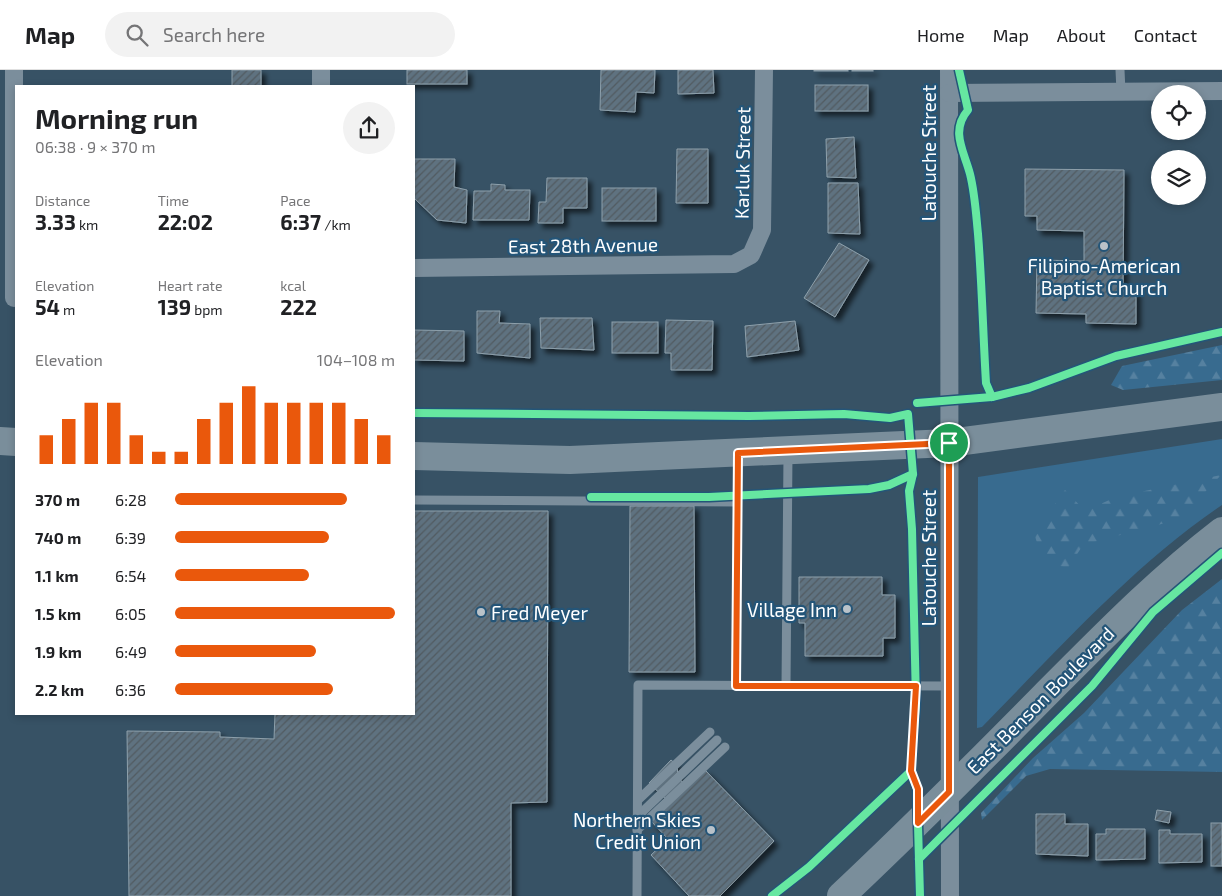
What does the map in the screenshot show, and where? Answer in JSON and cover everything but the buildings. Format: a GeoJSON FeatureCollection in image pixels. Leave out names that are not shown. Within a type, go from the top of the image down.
{"type":"FeatureCollection","features":[{"type":"Feature","properties":{"kind":"main road"},"geometry":{"type":"LineString","coordinates":[[415,456],[570,460],[949,443],[1222,407]]}},
{"type":"Feature","properties":{"kind":"main road"},"geometry":{"type":"LineString","coordinates":[[0,441],[15,442]]}},
{"type":"Feature","properties":{"kind":"main road","name":"East Benson Boulevard"},"geometry":{"type":"LineString","coordinates":[[841,896],[1176,567],[1222,531]]}},
{"type":"Feature","properties":{"kind":"street"},"geometry":{"type":"LineString","coordinates":[[14,70],[14,298]]}},
{"type":"Feature","properties":{"kind":"street"},"geometry":{"type":"LineString","coordinates":[[320,70],[320,85]]}},
{"type":"Feature","properties":{"kind":"street","name":"Karluk Street"},"geometry":{"type":"LineString","coordinates":[[751,255],[762,230],[764,70]]}},
{"type":"Feature","properties":{"kind":"street","name":"Latouche Street"},"geometry":{"type":"LineString","coordinates":[[949,70],[950,896]]}},
{"type":"Feature","properties":{"kind":"street"},"geometry":{"type":"LineString","coordinates":[[949,93],[1222,90]]}},
{"type":"Feature","properties":{"kind":"street","name":"East 28th Avenue"},"geometry":{"type":"LineString","coordinates":[[415,268],[734,264],[751,255]]}},
{"type":"Feature","properties":{"kind":"lane"},"geometry":{"type":"LineString","coordinates":[[1120,70],[1121,92]]}},
{"type":"Feature","properties":{"kind":"lane"},"geometry":{"type":"LineString","coordinates":[[786,686],[788,451]]}},
{"type":"Feature","properties":{"kind":"lane"},"geometry":{"type":"LineString","coordinates":[[736,686],[738,453]]}},
{"type":"Feature","properties":{"kind":"lane"},"geometry":{"type":"LineString","coordinates":[[415,500],[737,502]]}},
{"type":"Feature","properties":{"kind":"lane"},"geometry":{"type":"LineString","coordinates":[[637,896],[638,685],[950,686]]}},
{"type":"Feature","properties":{"kind":"lane"},"geometry":{"type":"LineString","coordinates":[[638,800],[710,732]]}},
{"type":"Feature","properties":{"kind":"lane"},"geometry":{"type":"LineString","coordinates":[[637,818],[718,740]]}},
{"type":"Feature","properties":{"kind":"lane"},"geometry":{"type":"LineString","coordinates":[[637,830],[725,747]]}},
{"type":"Feature","properties":{"kind":"green space"},"geometry":{"type":"Polygon","coordinates":[[[1222,345],[1222,380],[1123,390],[1111,385],[1122,366],[1222,345]]]}},
{"type":"Feature","properties":{"kind":"green space"},"geometry":{"type":"Polygon","coordinates":[[[1222,439],[1222,505],[1158,554],[1127,582],[1067,639],[982,727],[977,728],[978,477],[1222,439]]]}},
{"type":"Feature","properties":{"kind":"green space"},"geometry":{"type":"Polygon","coordinates":[[[1221,475],[1180,519],[1083,545],[1068,568],[1043,562],[1034,533],[1065,490],[1085,511],[1116,497],[1221,475]]]}},
{"type":"Feature","properties":{"kind":"green space"},"geometry":{"type":"Polygon","coordinates":[[[1222,579],[1222,772],[1050,769],[1026,776],[982,820],[981,813],[1033,758],[1084,713],[1182,610],[1222,579]]]}},
{"type":"Feature","properties":{"kind":"cycle path"},"geometry":{"type":"LineString","coordinates":[[959,70],[968,110],[963,118],[959,133],[974,196],[986,383],[992,397]]}},
{"type":"Feature","properties":{"kind":"cycle path"},"geometry":{"type":"LineString","coordinates":[[917,403],[992,397],[1029,388],[1116,356],[1222,332]]}},
{"type":"Feature","properties":{"kind":"cycle path"},"geometry":{"type":"LineString","coordinates":[[415,413],[749,416],[844,414],[890,418],[908,414],[913,474],[909,491],[912,529],[916,702],[911,771],[917,789],[920,896]]}},
{"type":"Feature","properties":{"kind":"cycle path"},"geometry":{"type":"LineString","coordinates":[[591,497],[709,497],[869,489],[889,485],[913,474]]}},
{"type":"Feature","properties":{"kind":"cycle path"},"geometry":{"type":"LineString","coordinates":[[919,859],[1092,686],[1153,612],[1222,553]]}},
{"type":"Feature","properties":{"kind":"cycle path"},"geometry":{"type":"LineString","coordinates":[[772,896],[809,867],[911,771]]}},
{"type":"Feature","properties":{"kind":"place","name":"Filipino-American Baptist Church"},"geometry":{"type":"Point","coordinates":[1104,246]}},
{"type":"Feature","properties":{"kind":"place","name":"Village Inn"},"geometry":{"type":"Point","coordinates":[847,609]}},
{"type":"Feature","properties":{"kind":"place","name":"Fred Meyer"},"geometry":{"type":"Point","coordinates":[481,612]}},
{"type":"Feature","properties":{"kind":"place","name":"Northern Skies Credit Union"},"geometry":{"type":"Point","coordinates":[711,830]}},
{"type":"Feature","properties":{"kind":"route"},"geometry":{"type":"LineString","coordinates":[[949,443],[949,792],[918,823],[918,789],[911,771],[916,686],[736,686],[738,453],[949,443]]}}]}
